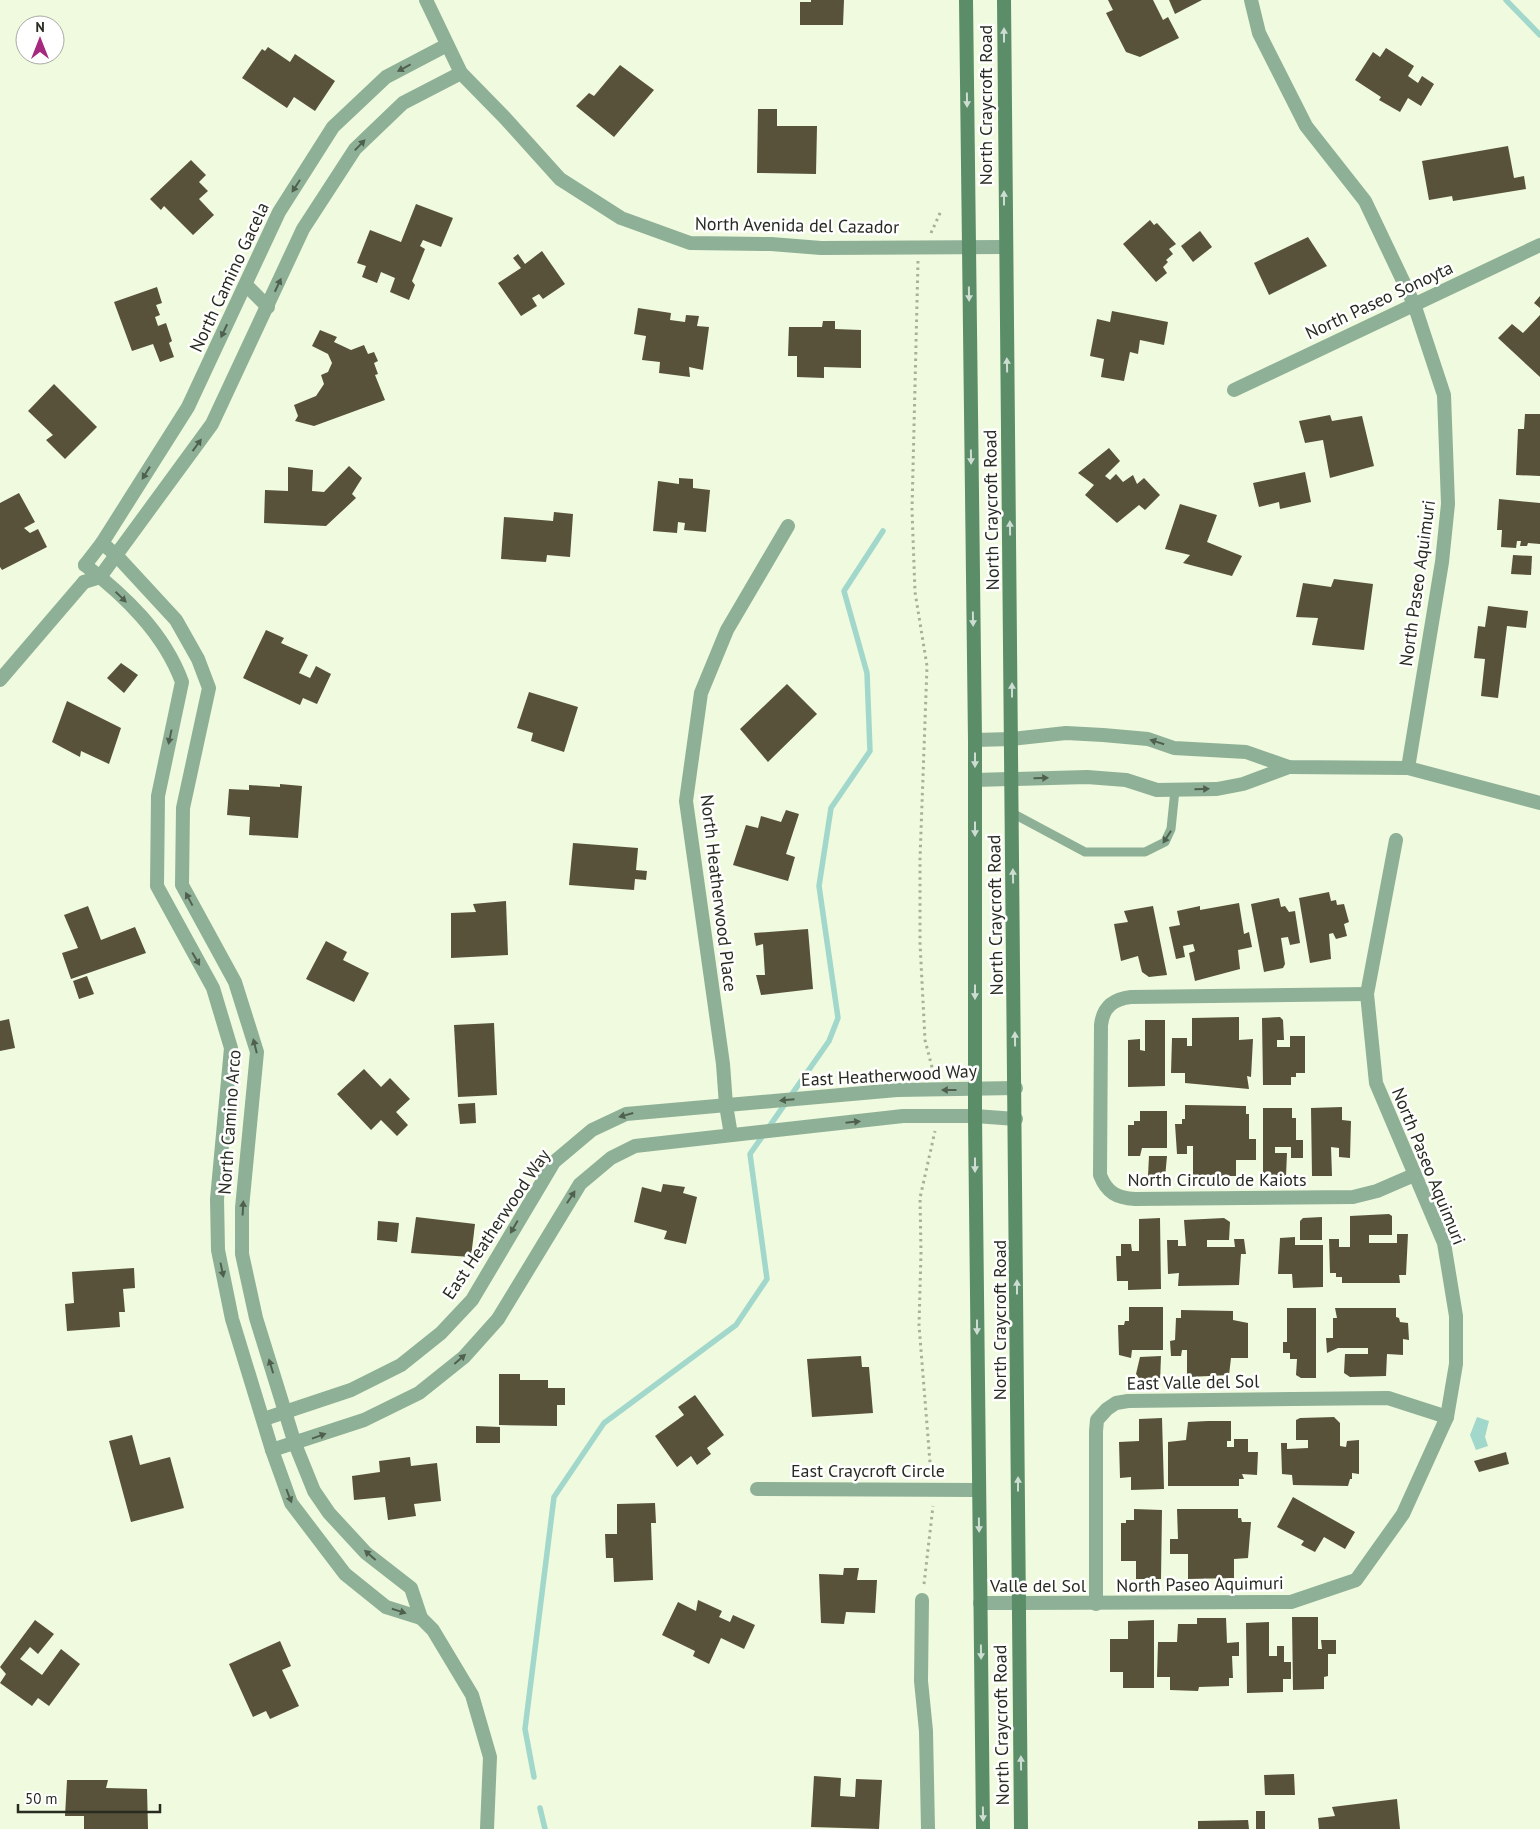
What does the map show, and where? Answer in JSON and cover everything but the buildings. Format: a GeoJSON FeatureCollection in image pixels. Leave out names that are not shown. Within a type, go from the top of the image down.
{"type":"FeatureCollection","features":[{"type":"Feature","properties":{"kind":"main road","name":"North Craycroft Road"},"geometry":{"type":"LineString","coordinates":[[966,0],[975,740],[975,1116],[983,1829]]}},
{"type":"Feature","properties":{"kind":"main road","name":"North Craycroft Road"},"geometry":{"type":"LineString","coordinates":[[1004,0],[1005,247],[1016,1088],[1021,1829]]}},
{"type":"Feature","properties":{"kind":"street","name":"North Avenida del Cazador"},"geometry":{"type":"LineString","coordinates":[[426,0],[461,73],[560,179],[621,218],[690,243],[771,244],[821,248],[1005,247]]}},
{"type":"Feature","properties":{"kind":"street","name":"North Paseo Aquimuri"},"geometry":{"type":"LineString","coordinates":[[1251,0],[1259,34],[1306,126],[1365,201],[1414,304],[1444,394],[1448,504],[1442,562],[1408,768]]}},
{"type":"Feature","properties":{"kind":"street","name":"North Camino Gacela"},"geometry":{"type":"LineString","coordinates":[[85,565],[102,543],[188,407],[279,212],[333,127],[386,78],[447,45]]}},
{"type":"Feature","properties":{"kind":"street"},"geometry":{"type":"LineString","coordinates":[[0,680],[84,582],[100,577],[212,424],[304,229],[355,149],[403,104],[461,73]]}},
{"type":"Feature","properties":{"kind":"street","name":"North Paseo Sonoyta"},"geometry":{"type":"LineString","coordinates":[[1234,390],[1540,245]]}},
{"type":"Feature","properties":{"kind":"street"},"geometry":{"type":"LineString","coordinates":[[246,285],[268,306]]}},
{"type":"Feature","properties":{"kind":"street","name":"North Heatherwood Place"},"geometry":{"type":"LineString","coordinates":[[731,1135],[726,1105],[723,1064],[686,801],[701,693],[727,630],[788,526]]}},
{"type":"Feature","properties":{"kind":"street","name":"North Camino Arco"},"geometry":{"type":"LineString","coordinates":[[102,543],[116,555],[176,620],[198,659],[209,688],[183,808],[182,885],[235,982],[257,1052],[242,1208],[242,1254],[256,1318],[295,1444],[314,1491],[329,1513],[366,1553],[410,1588],[421,1618],[433,1630],[472,1695],[490,1757],[487,1829]]}},
{"type":"Feature","properties":{"kind":"street"},"geometry":{"type":"LineString","coordinates":[[84,582],[85,565]]}},
{"type":"Feature","properties":{"kind":"street","name":"North Camino Arco"},"geometry":{"type":"LineString","coordinates":[[85,565],[157,632],[176,666],[182,682],[158,796],[157,886],[213,988],[231,1048],[217,1199],[218,1250],[232,1320],[272,1450],[291,1504],[345,1574],[386,1607],[421,1618]]}},
{"type":"Feature","properties":{"kind":"street"},"geometry":{"type":"LineString","coordinates":[[975,740],[1066,734],[1103,735],[1148,740],[1174,748],[1246,752],[1289,767],[1408,768],[1540,803]]}},
{"type":"Feature","properties":{"kind":"street"},"geometry":{"type":"LineString","coordinates":[[975,780],[1087,776],[1126,780],[1157,790],[1217,789],[1243,784],[1289,767]]}},
{"type":"Feature","properties":{"kind":"street","name":"North Paseo Aquimuri"},"geometry":{"type":"LineString","coordinates":[[1096,1604],[1291,1602],[1356,1580],[1402,1514],[1447,1417],[1456,1364],[1456,1316],[1444,1243],[1376,1082],[1367,994],[1396,840]]}},
{"type":"Feature","properties":{"kind":"street","name":"North Circulo de Kaiots"},"geometry":{"type":"LineString","coordinates":[[1367,994],[1131,997],[1120,998],[1110,1004],[1102,1016],[1101,1024],[1100,1175],[1104,1184],[1113,1194],[1120,1198],[1145,1199],[1353,1196],[1377,1191],[1414,1175]]}},
{"type":"Feature","properties":{"kind":"street","name":"East Heatherwood Way"},"geometry":{"type":"LineString","coordinates":[[264,1419],[351,1390],[401,1365],[441,1333],[472,1300],[554,1162],[592,1130],[626,1114],[897,1090],[1016,1088]]}},
{"type":"Feature","properties":{"kind":"street"},"geometry":{"type":"LineString","coordinates":[[272,1450],[364,1420],[419,1393],[464,1358],[498,1320],[580,1184],[611,1158],[635,1146],[903,1116],[975,1116],[1016,1119]]}},
{"type":"Feature","properties":{"kind":"street","name":"East Valle del Sol"},"geometry":{"type":"LineString","coordinates":[[1096,1604],[1097,1420],[1116,1403],[1194,1399],[1388,1398],[1447,1417]]}},
{"type":"Feature","properties":{"kind":"street","name":"East Craycroft Circle"},"geometry":{"type":"LineString","coordinates":[[757,1489],[978,1490]]}},
{"type":"Feature","properties":{"kind":"street"},"geometry":{"type":"LineString","coordinates":[[922,1600],[921,1682],[926,1731],[928,1829]]}},
{"type":"Feature","properties":{"kind":"street","name":"Valle del Sol"},"geometry":{"type":"LineString","coordinates":[[980,1603],[1096,1604]]}},
{"type":"Feature","properties":{"kind":"lane"},"geometry":{"type":"LineString","coordinates":[[1012,813],[1085,852],[1144,852],[1165,842],[1168,836],[1171,829],[1175,790]]}},
{"type":"Feature","properties":{"kind":"path"},"geometry":{"type":"LineString","coordinates":[[918,261],[912,510],[915,592],[927,666],[921,820],[920,944],[925,1040],[935,1077]]}},
{"type":"Feature","properties":{"kind":"path"},"geometry":{"type":"LineString","coordinates":[[931,1472],[919,1325],[920,1198],[936,1125]]}},
{"type":"Feature","properties":{"kind":"path"},"geometry":{"type":"LineString","coordinates":[[922,1600],[933,1499]]}},
{"type":"Feature","properties":{"kind":"water"},"geometry":{"type":"Polygon","coordinates":[[[1477,1417],[1489,1421],[1485,1437],[1488,1446],[1476,1450],[1470,1435],[1477,1417]]]}},
{"type":"Feature","properties":{"kind":"waterway"},"geometry":{"type":"LineString","coordinates":[[1506,0],[1540,35]]}},
{"type":"Feature","properties":{"kind":"waterway"},"geometry":{"type":"LineString","coordinates":[[534,1777],[525,1729],[554,1497],[604,1423],[736,1325],[767,1279],[750,1154],[829,1041],[838,1018],[819,886],[831,808],[870,751],[867,673],[844,591],[883,531]]}},
{"type":"Feature","properties":{"kind":"waterway"},"geometry":{"type":"LineString","coordinates":[[540,1808],[545,1829]]}}]}
